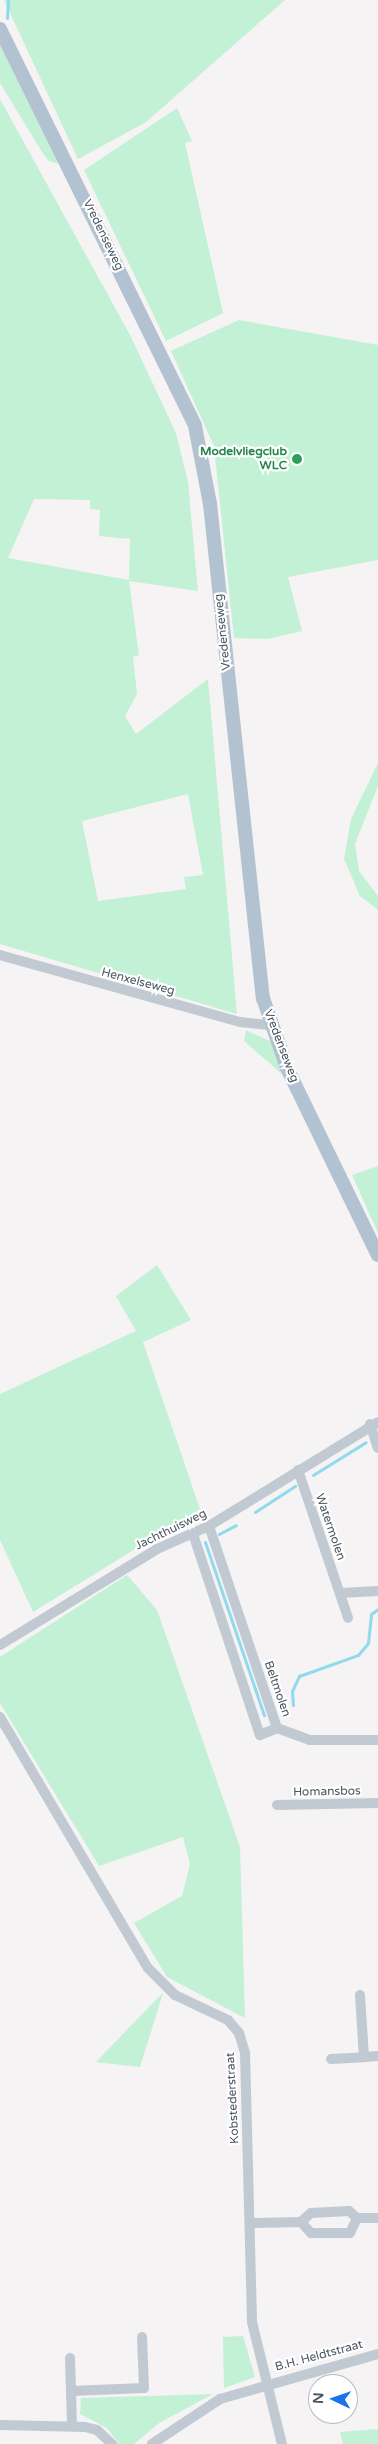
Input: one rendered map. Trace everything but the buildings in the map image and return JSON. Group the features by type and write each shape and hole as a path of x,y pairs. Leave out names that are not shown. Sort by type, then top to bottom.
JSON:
{"main road":[{"name":"Vredenseweg","path":"0,29 184,398 204,454 258,958 271,1025 287,1068 378,1254"}],"street":[{"name":"Henxelseweg","path":"0,955 240,1022 271,1025"},
{"path":"374,1423 378,1448"},
{"name":"Jachthuisweg","path":"0,1646 157,1549 209,1526 374,1423"},
{"name":"Watermolen","path":"298,1470 348,1618"},
{"name":"Beltmolen","path":"193,1534 260,1735 277,1728 209,1526"},
{"path":"340,1593 378,1591"},
{"name":"Kobstederstraat","path":"0,1718 163,1985 228,2020 239,2033 246,2053 252,2322 282,2444"},
{"path":"277,1728 310,1740 378,1740"},
{"name":"Homansbos","path":"277,1805 378,1803"},
{"path":"360,1995 364,2057"},
{"path":"331,2059 378,2056"},
{"path":"250,2223 301,2222 312,2213 349,2212 356,2218 378,2218"},
{"path":"301,2222 311,2233 350,2233 356,2218"},
{"path":"71,2391 144,2388 142,2337"},
{"name":"B.H. Heldtstraat","path":"152,2444 220,2399 267,2384 378,2354"},
{"path":"70,2358 72,2426"},
{"path":"0,2425 72,2426 97,2430 112,2444"}],"green space":[{"path":"4,0 285,0 146,122 78,159"},
{"path":"0,40 64,165 49,161 0,83"},
{"path":"0,99 130,335 176,433 188,482 198,591 129,581 139,655 133,657 137,694 125,716 136,734 208,679 237,1014 0,944","holes":["34,499 90,500 90,509 100,510 99,536 130,539 129,580 8,558","188,794 203,875 184,877 186,889 98,901 82,821"]},
{"path":"177,108 192,141 185,143 223,313 166,341 84,170"},
{"name":"Modelvliegclub WLC","path":"239,320 378,345 378,560 288,577 302,631 268,639 234,638 214,446 171,351"},
{"path":"378,763 378,786 355,844 359,871 378,896 378,910 360,896 344,859 351,819"},
{"path":"246,1030 274,1043 289,1080 244,1041"},
{"path":"378,1166 378,1233 352,1175"},
{"path":"157,1265 191,1320 143,1342 200,1509 33,1612 0,1540 0,1394 136,1331 116,1296"},
{"path":"127,1575 157,1610 240,1847 245,2018 167,1977 134,1923 182,1896 190,1864 183,1837 99,1866 0,1703 0,1657"},
{"path":"163,1993 140,2067 96,2062 146,2010"},
{"path":"243,2336 255,2377 224,2388 223,2337"},
{"path":"213,2394 159,2423 134,2444 119,2444 107,2428 80,2414 81,2398"},
{"path":"378,2429 378,2444 343,2444 340,2432"}],"waterway":[{"path":"7,18 8,0"},
{"path":"313,1475 366,1442"},
{"path":"255,1512 295,1486"},
{"path":"219,1534 236,1525"},
{"path":"205,1542 264,1715"},
{"path":"293,1705 292,1691 299,1676 358,1655 368,1643 371,1614 378,1609"}],"place":[{"name":"Modelvliegclub WLC","path":"297,459"}]}
